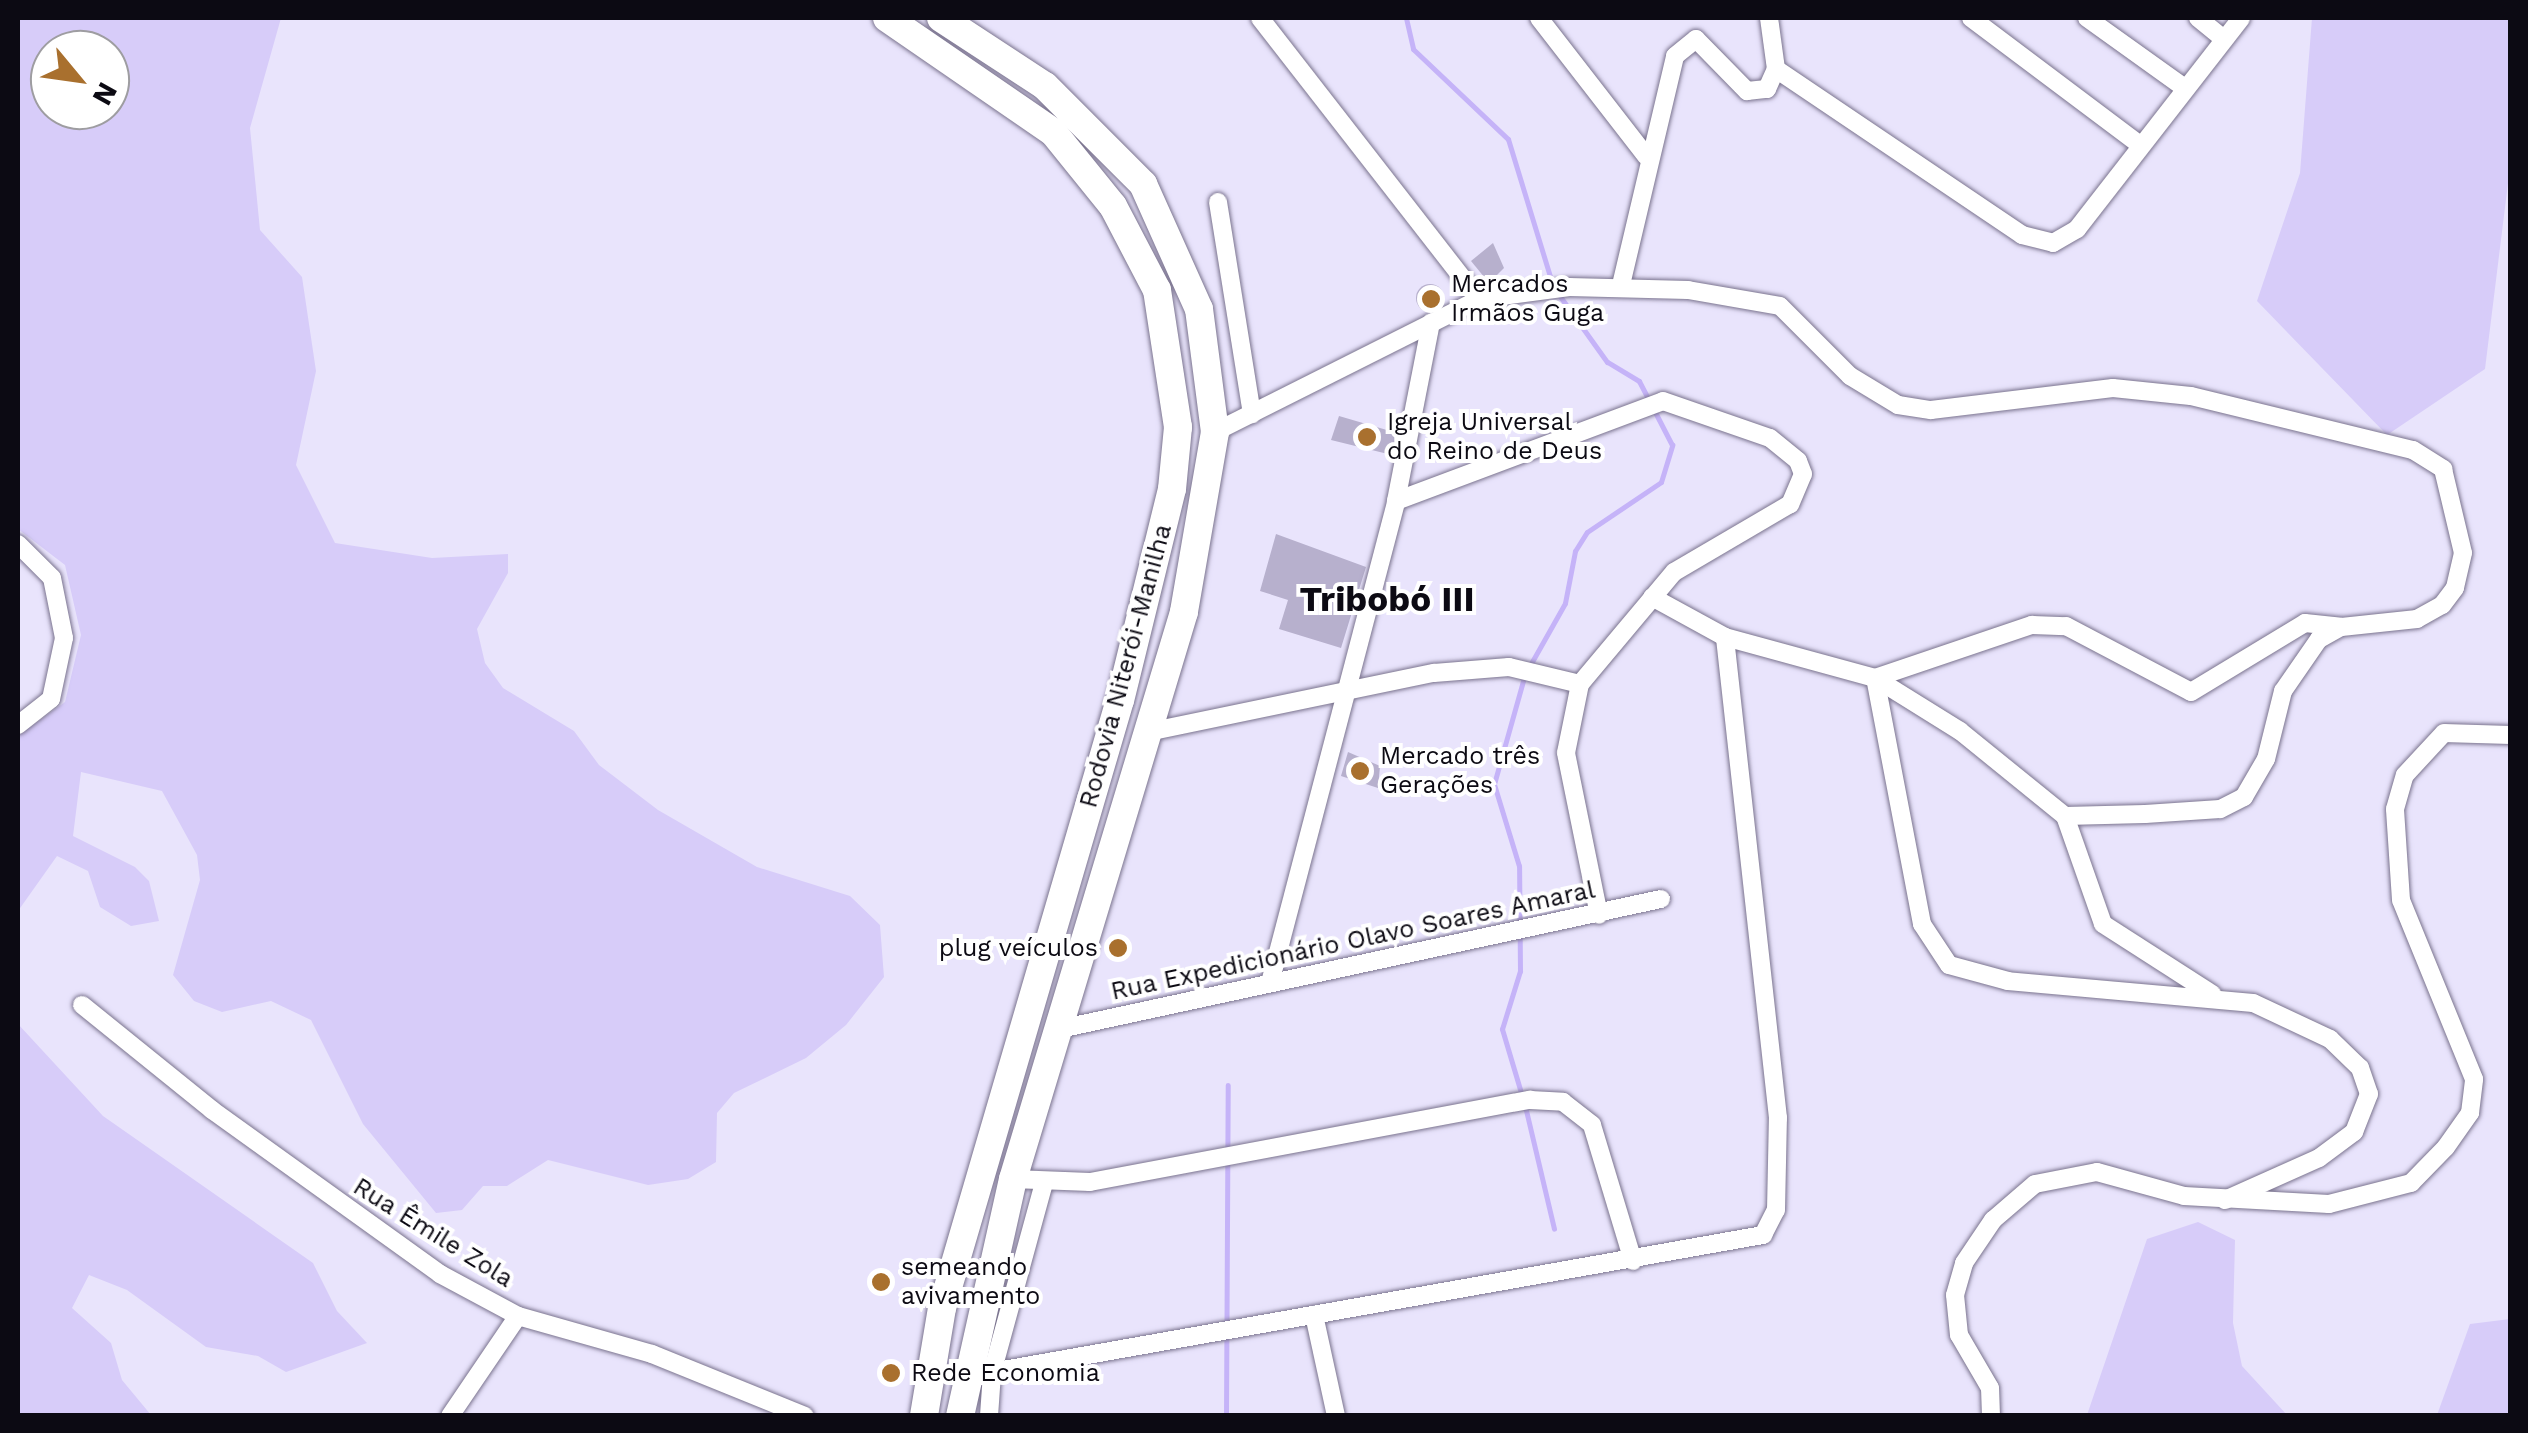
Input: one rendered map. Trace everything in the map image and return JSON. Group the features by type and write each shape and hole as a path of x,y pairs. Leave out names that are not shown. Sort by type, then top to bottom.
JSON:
{"highway":[{"name":"Rodovia Niterói-Manilha","path":"886,18 1053,132 1094,180 1156,290 1178,428 1172,490 1120,700 942,1308 924,1416"},
{"name":"Rodovia Niterói-Manilha","path":"941,18 1045,86 1143,184 1199,309 1215,432 1192,574 1013,1179 978,1375 960,1416"}],"street":[{"path":"1260,18 1480,299"},
{"path":"1539,18 1646,156"},
{"path":"1622,285 1646,156 1670,69 1688,42 1703,42 1747,91 1767,89 1776,69 1769,18"},
{"path":"1970,18 2140,144"},
{"path":"2087,18 2182,86"},
{"path":"2198,18 2223,38"},
{"path":"1776,69 2038,242 2077,229 2182,86 2241,18"},
{"path":"1218,202 1252,414"},
{"path":"1215,432 1480,299 1540,289 1622,285 1780,306 1850,376 1898,406 1931,410 2113,388 2192,396 2413,450 2443,469 2462,554 2456,588 2417,619 2341,627 2304,623 2191,692 2066,626 2032,625 1874,678"},
{"path":"1271,979 1396,502 1431,322"},
{"path":"1396,502 1654,404 1770,438 1803,474 1790,504 1694,558 1652,597 1580,684 1566,753 1599,915"},
{"path":"18,544 52,578 64,638 51,700 18,725"},
{"path":"1652,597 1726,637 1874,678 1960,730 2065,816 2102,924 2214,995"},
{"path":"2065,816 2220,809 2244,797 2266,758 2283,692 2319,639 2341,627"},
{"path":"978,1375 1756,1242 1776,1210 1778,1118 1750,890 1726,637"},
{"path":"1148,732 1346,686 1509,668 1542,672 1580,684"},
{"path":"1874,678 1922,924 1949,965 2008,981 2214,995 2293,1018 2330,1040 2360,1068 2369,1094 2354,1132 2319,1158 2225,1200"},
{"path":"1990,1416 1990,1388 1959,1336 1955,1294 1964,1264 1993,1220 2035,1184 2065,1174 2097,1172 2225,1200 2280,1206 2367,1200 2411,1183 2470,1114 2474,1079 2464,1046 2401,900 2395,809 2405,774 2444,734 2510,735"},
{"name":"Rua Expedicionário Olavo Soares Amaral","path":"1055,1030 1271,979 1492,938 1661,899"},
{"name":"Rua Êmile Zola","path":"82,1005 360,1220 518,1316 652,1354 805,1416"},
{"path":"1013,1179 1044,1183 1215,1159 1522,1101 1562,1102 1592,1125 1633,1261"},
{"path":"989,1416 978,1375 1044,1183"},
{"path":"450,1416 518,1316"},
{"path":"1314,1316 1336,1416"}],"shaded area":[{"path":"18,18 281,18 250,128 260,230 302,277 316,371 296,465 335,543 432,558 508,554 508,573 477,629 485,663 503,688 574,731 599,765 658,810 757,867 850,896 880,925 884,977 846,1025 806,1058 734,1093 717,1113 716,1162 688,1179 648,1185 548,1160 507,1186 483,1186 462,1210 436,1213 363,1124 311,1020 271,1001 222,1012 194,1001 173,975 200,880 197,855 162,791 81,772 73,836 135,867 149,881 159,921 131,926 100,907 88,871 57,856 18,911 18,736 65,702 81,635 65,565 18,529"},
{"path":"2312,18 2510,18 2510,167 2485,369 2387,435 2257,301 2300,173"},
{"path":"18,1024 103,1116 313,1263 337,1311 367,1343 286,1372 258,1356 206,1347 127,1290 89,1275 72,1308 111,1343 122,1380 151,1415 18,1415"},
{"path":"2198,1222 2235,1240 2233,1323 2242,1366 2287,1415 2087,1415 2147,1239"},
{"path":"2510,1319 2510,1415 2437,1415 2470,1324"}],"building":[{"path":"1493,243 1504,268 1489,283 1471,261"},
{"name":"Mercados Irmãos Guga","path":"1430,284 1440,288 1444,298 1440,308 1430,312 1420,308 1416,298 1420,288"},
{"name":"Igreja Universal do Reino de Deus","path":"1339,416 1397,433 1392,455 1331,440"},
{"path":"1276,534 1366,567 1341,648 1279,629 1288,600 1260,591"},
{"name":"Mercado três Gerações","path":"1348,752 1380,766 1378,788 1341,776"}],"waterway":[{"path":"1406,18 1413,49 1508,139 1553,286"},
{"path":"1529,667 1565,603 1575,551 1587,532 1661,482 1672,445 1639,381 1607,362 1559,295"},
{"path":"1522,1096 1502,1029 1520,971 1519,866 1494,784 1524,677"},
{"path":"1226,1416 1228,1085"},
{"path":"1525,1106 1554,1229"}],"place":[{"name":"Mercados Irmãos Guga","path":"1431,299"},
{"name":"Igreja Universal do Reino de Deus","path":"1367,437"},
{"name":"Mercado três Gerações","path":"1360,771"},
{"name":"plug veículos","path":"1118,948"},
{"name":"semeando avivamento","path":"881,1282"},
{"name":"Rede Economia","path":"891,1373"}],"district":[{"name":"Tribobó III","path":"1387,599"}]}
